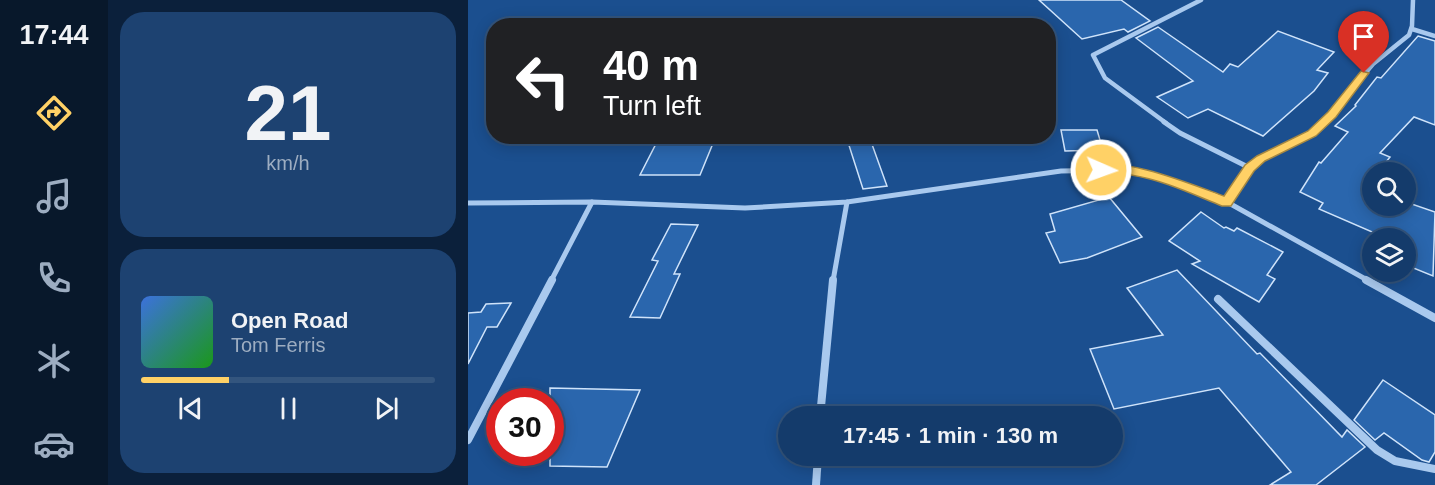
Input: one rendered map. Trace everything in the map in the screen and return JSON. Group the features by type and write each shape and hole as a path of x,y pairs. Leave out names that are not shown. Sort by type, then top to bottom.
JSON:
{"street":[{"path":"1201,0 1094,55 1105,78 1180,133 1250,168"},
{"path":"1227,202 1250,168 1261,159 1312,133 1332,115 1354,84 1374,62 1409,35 1412,29 1409,9 1413,0"},
{"path":"1412,29 1435,36"},
{"path":"468,203 592,202 745,208 847,202 1061,171 1121,170 1155,175 1227,202 1435,318"},
{"path":"468,440 592,202"},
{"path":"821,406 835,264 847,202"},
{"path":"1218,299 1377,450 1395,461 1435,469"},
{"path":"816,485 817,466"}],"building":[{"path":"1039,0 1121,0 1150,21 1128,32 1124,29 1082,39"},
{"path":"1158,27 1223,72 1230,64 1238,67 1278,31 1334,52 1317,70 1328,73 1314,91 1263,136 1208,109 1188,118 1157,97 1193,81 1136,38"},
{"path":"1418,36 1435,41 1435,125 1414,117 1380,153 1390,157 1386,162 1362,162 1362,216 1416,216 1416,205 1435,212 1433,276 1416,269 1416,228 1363,228 1319,209 1323,203 1300,192 1319,162 1321,163 1348,132 1335,126 1356,106 1377,77 1381,78"},
{"path":"1061,130 1097,130 1103,150 1065,151"},
{"path":"656,144 713,144 700,175 640,175"},
{"path":"849,144 872,144 887,186 863,189"},
{"path":"1109,197 1142,237 1087,258 1060,263 1046,233 1055,231 1050,214"},
{"path":"1201,212 1224,228 1234,231 1237,228 1283,252 1267,275 1275,279 1259,302 1192,264 1200,261 1169,241"},
{"path":"671,224 698,225 674,274 680,274 660,318 630,317 658,261 652,260"},
{"path":"1177,270 1257,354 1260,353 1342,437 1347,430 1365,447 1316,485 1270,485 1291,472 1219,388 1123,407 1113,406 1090,349 1163,335 1127,288"},
{"path":"511,303 497,327 487,327 468,364 468,313 481,312 486,304"},
{"path":"1383,380 1435,415 1435,452 1429,462 1422,460 1384,433 1375,440 1354,420"},
{"path":"564,388 640,390 607,467 550,466 564,466"}],"route":[{"path":"1101,170 1121,170 1155,175 1227,202 1250,168 1261,159 1312,133 1332,115 1364,73"}]}
